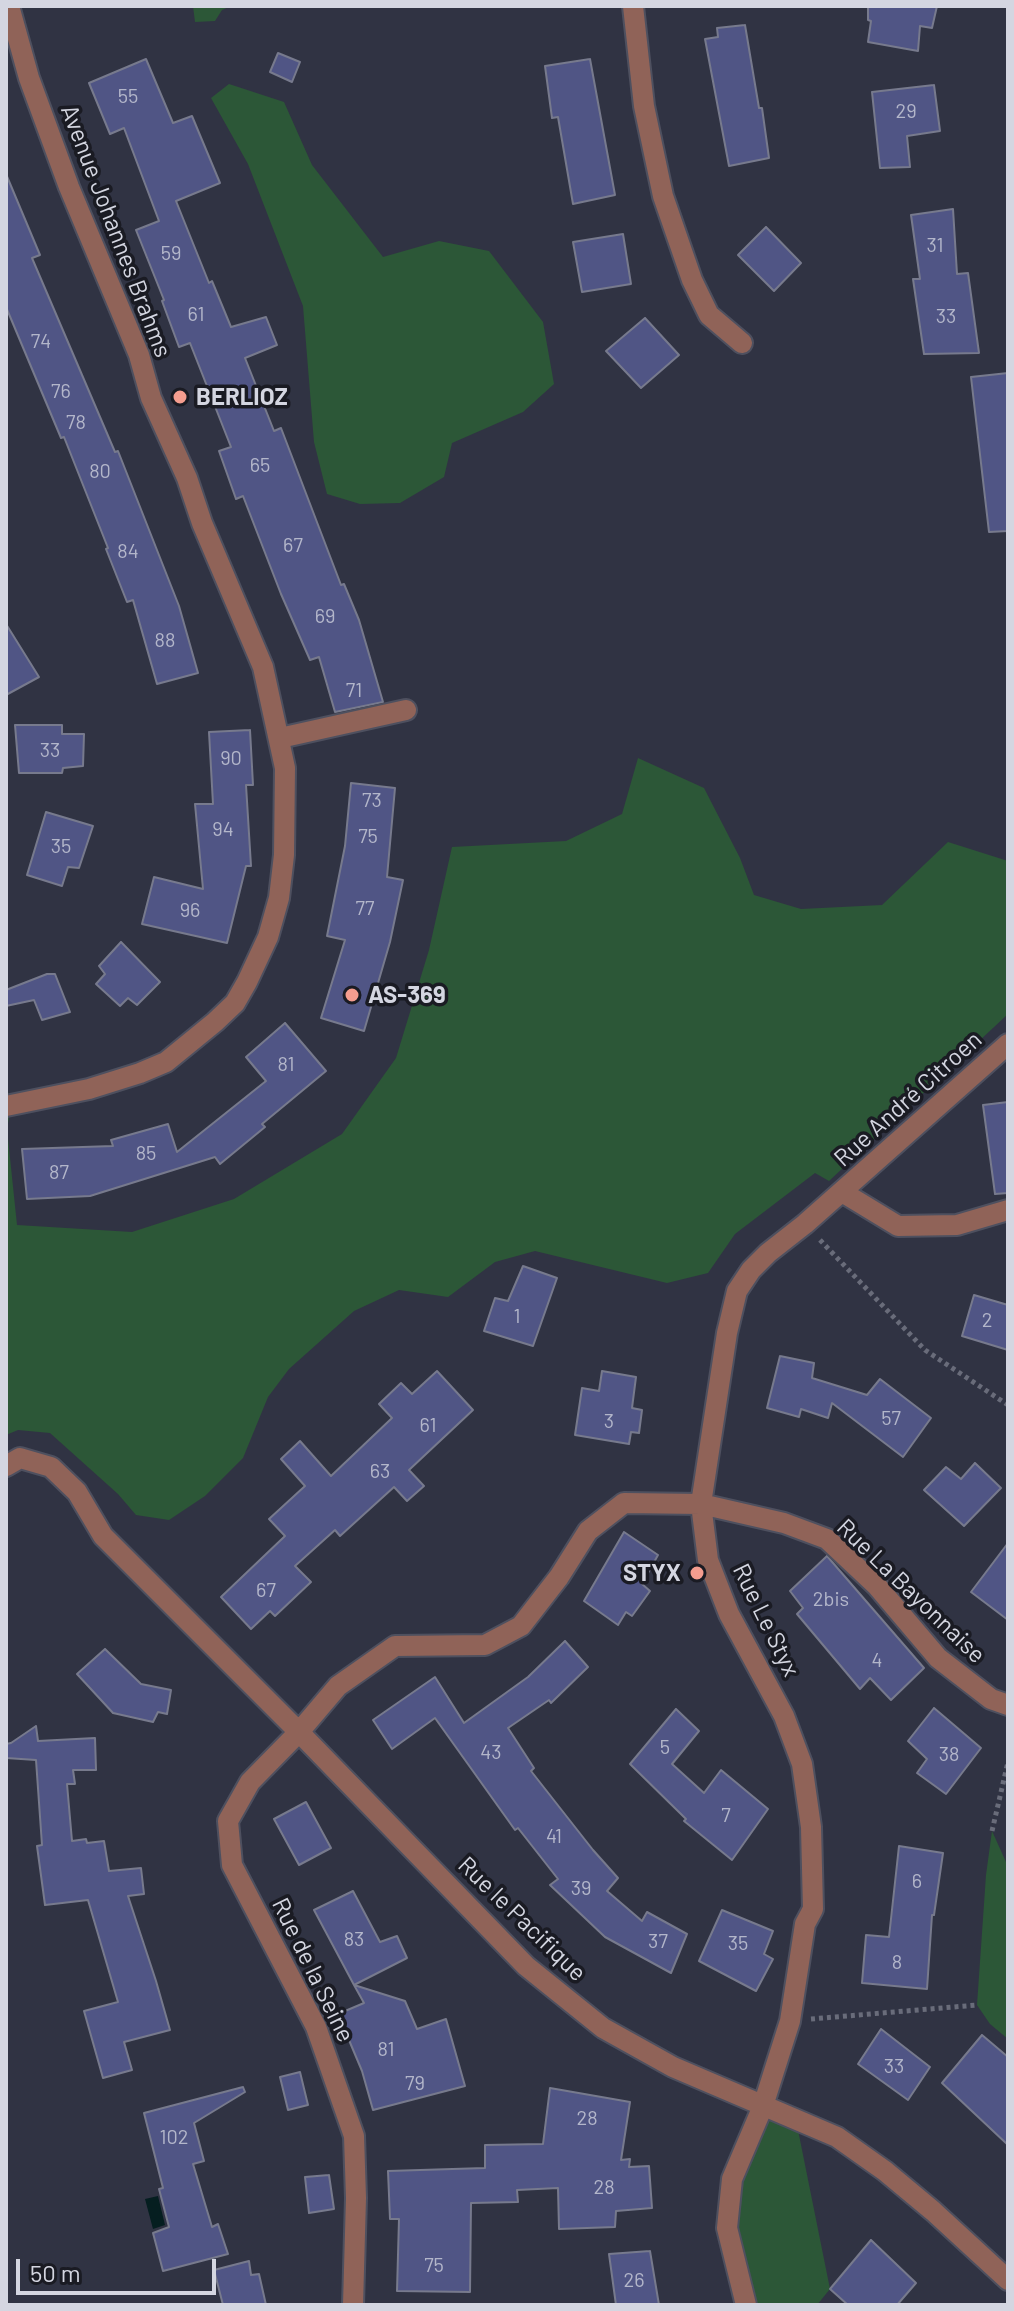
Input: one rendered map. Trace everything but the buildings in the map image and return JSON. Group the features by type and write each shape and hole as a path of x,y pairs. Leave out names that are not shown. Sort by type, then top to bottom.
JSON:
{"street":[{"name":"Avenue Johannes Brahms","path":"6,1106 89,1089 166,1062 235,1003 268,937 279,898 284,855 285,768 263,667 202,523 187,478 151,398 139,355 69,187 29,78 9,6"},
{"path":"633,6 644,106 663,196 692,280 709,315 742,343"},
{"path":"280,738 406,710"},
{"name":"Rue André Citroen","path":"842,1192 1008,1044"},
{"path":"842,1192 898,1226 957,1225 1008,1210"},
{"name":"Rue Le Styx","path":"746,2305 727,2228 732,2179 763,2106 790,2021 805,1924 813,1909 811,1827 802,1764 784,1716 729,1614 708,1560 701,1504 727,1333 737,1291 751,1270 768,1253 842,1192"},
{"name":"Rue le Pacifique","path":"6,1466 20,1458 51,1467 77,1492 103,1536 526,1966 603,2028 673,2067 837,2137 933,2211 1008,2280"},
{"name":"Rue La Bayonnaise","path":"299,1732 338,1686 395,1646 485,1645 521,1626 559,1577 588,1531 624,1503 701,1504 784,1523 827,1539 877,1586 938,1658 991,1699 1008,1705"},
{"name":"Rue de la Seine","path":"299,1732 250,1782 228,1821 230,1850 232,1865 316,2027 354,2136 353,2305"}],"path":[{"path":"805,1224 925,1350 1008,1405"},
{"path":"992,1831 1008,1762"},
{"path":"790,2021 977,2005"}],"green space":[{"path":"193,6 231,6 222,10 215,21 195,22"},
{"path":"229,84 284,102 312,165 383,257 439,241 489,251 543,322 554,384 523,412 452,443 444,477 400,503 360,504 327,494 314,442 303,306 248,164 211,98"},
{"path":"638,758 704,788 740,858 754,895 801,909 882,905 948,842 1008,861 1008,1014 829,1181 815,1173 735,1234 708,1273 667,1283 535,1251 495,1262 448,1297 399,1290 354,1311 289,1369 268,1397 243,1458 205,1496 169,1520 136,1515 118,1494 50,1433 18,1430 6,1435 6,1081 11,1107 7,1129 17,1225 132,1232 234,1199 342,1134 396,1058 429,950 452,847 566,841 622,814"},
{"path":"992,1831 1008,1863 1008,2039 990,2024 977,2005"},
{"path":"763,2106 796,2120 830,2289 817,2305 746,2305 732,2179"}],"shaded area":[{"path":"158,2196 165,2225 153,2229 145,2199"}],"place":[{"name":"BERLIOZ","path":"180,397"},
{"name":"AS-369","path":"352,995"},
{"name":"STYX","path":"697,1573"}]}
